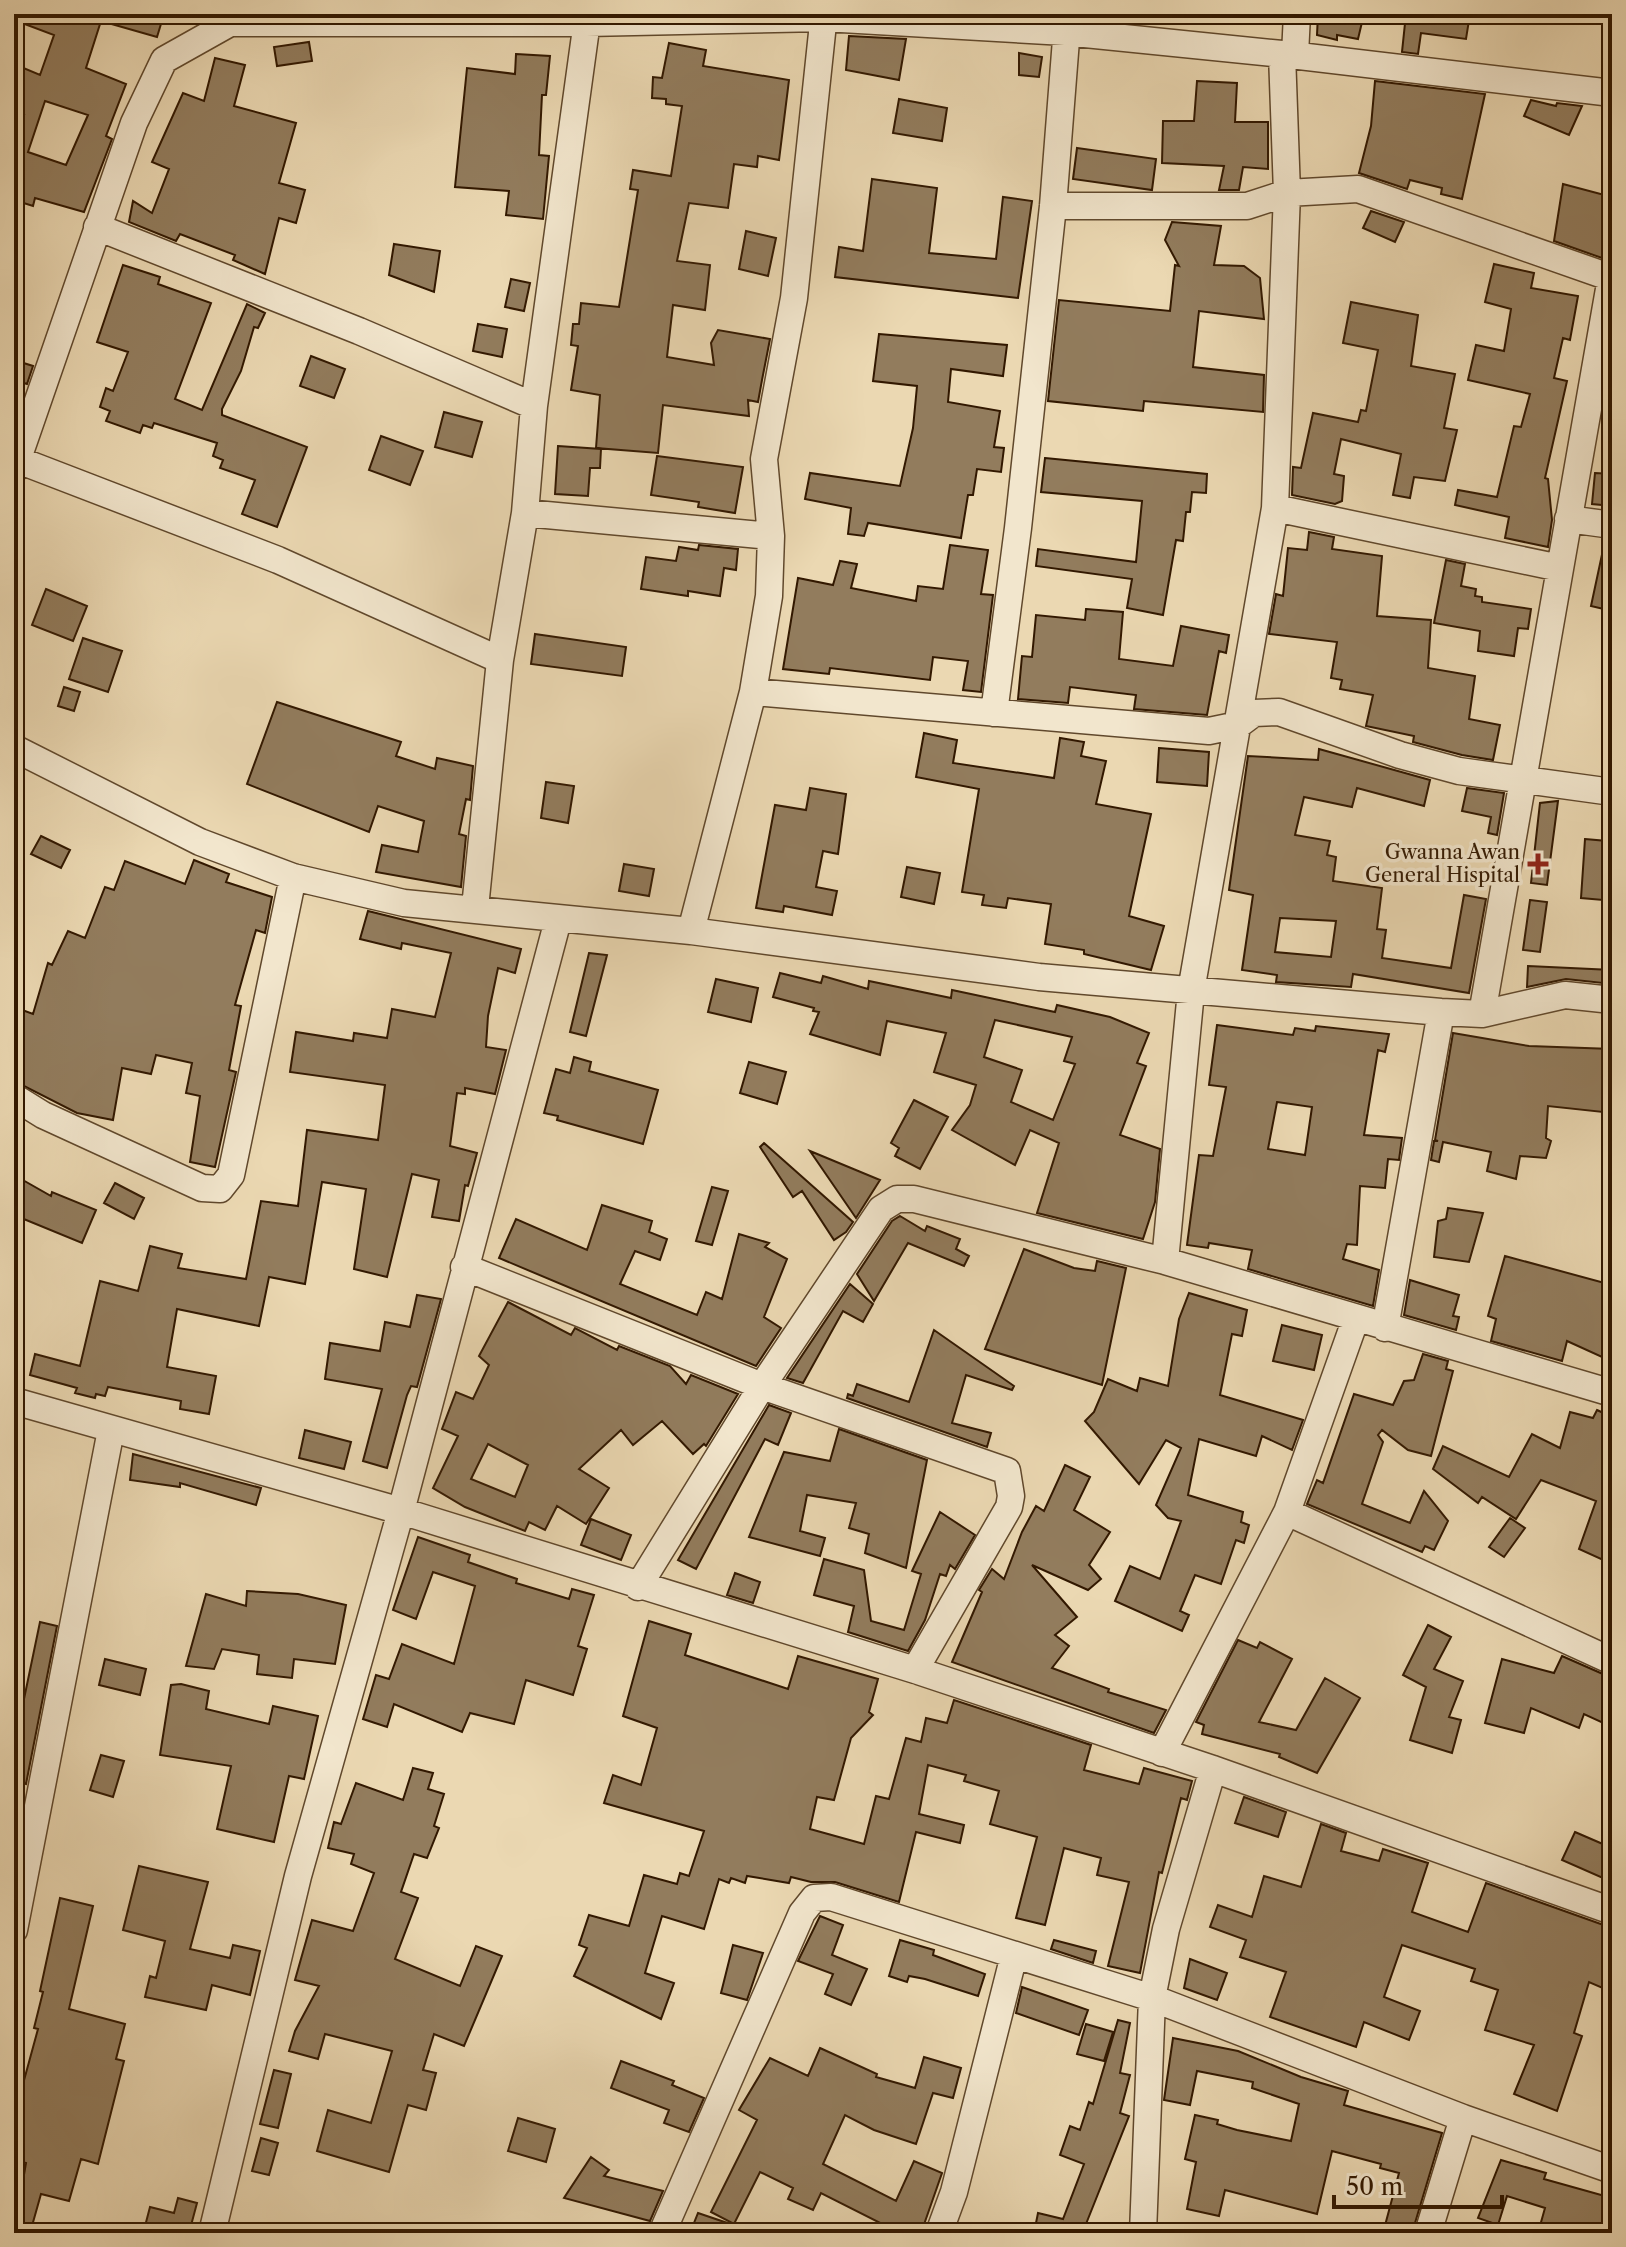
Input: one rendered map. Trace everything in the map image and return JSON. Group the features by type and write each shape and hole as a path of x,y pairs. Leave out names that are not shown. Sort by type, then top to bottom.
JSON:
{"street":[{"path":"1165,1261 1191,991 1275,508 1289,54 1297,14"},
{"path":"500,660 278,560 16,465 134,123 164,60 219,18 824,16 1067,23 1289,54 1612,93"},
{"path":"691,931 753,692 769,596 771,536 764,459 794,298 824,16"},
{"path":"475,908 500,660 525,513 534,406 588,18"},
{"path":"994,713 1020,513 1053,206 1067,23"},
{"path":"1053,206 1247,206 1287,193 1358,189 1611,276 1482,1014"},
{"path":"97,227 359,331 534,406"},
{"path":"1275,508 1560,568"},
{"path":"525,513 771,536"},
{"path":"1568,519 1612,525"},
{"path":"753,692 1209,731 1238,725 1254,713 1279,712 1400,755 1459,771 1612,792"},
{"path":"14,748 200,842 293,877 404,903 691,931 1039,977 1441,1012 1482,1014 1565,995 1612,1000"},
{"path":"14,1097 43,1115 202,1188 220,1189 231,1175 293,877"},
{"path":"212,2233 298,1876 401,1511 558,920"},
{"path":"1385,1328 1441,1012"},
{"path":"638,1587 762,1386 881,1209 897,1199 914,1199 1165,1261 1612,1393"},
{"path":"464,1267 762,1386 1007,1471 1011,1496 1009,1507 915,1670"},
{"path":"1162,1753 1287,1512 1356,1318"},
{"path":"14,1401 401,1511 638,1587 915,1670 1213,1769 1612,1911"},
{"path":"14,1930 111,1430"},
{"path":"1287,1512 1612,1661"},
{"path":"1143,2233 1152,1998 1166,1929 1213,1769"},
{"path":"662,2233 802,1913 814,1898 831,1897 1152,1998 1463,2118 1612,2170"},
{"path":"939,2233 954,2192 1014,1955"},
{"path":"1428,2233 1463,2118"}],"building":[{"path":"14,14 164,14 157,37 101,21 86,68 126,84 106,136 112,139 84,212 35,198 33,206 14,200 14,138 24,115 14,112 14,64 40,75 54,35 14,20","holes":["45,101 88,115 66,165 28,152"]},
{"path":"1318,14 1363,18 1358,39 1337,35 1337,40 1317,35"},
{"path":"1406,14 1470,14 1466,39 1421,33 1418,54 1402,52"},
{"path":"849,36 906,39 899,80 846,70"},
{"path":"309,42 312,61 277,66 274,47"},
{"path":"669,43 706,50 703,66 789,80 779,160 758,156 757,167 734,164 728,208 689,203 677,261 710,265 705,310 673,305 667,357 714,365 711,343 718,330 770,339 758,402 748,400 749,416 663,405 658,453 596,448 600,395 571,390 578,346 571,345 573,324 579,324 581,303 619,307 638,190 630,189 633,170 671,176 682,106 666,104 666,99 652,98 653,77 662,78"},
{"path":"1019,53 1042,57 1039,77 1019,75"},
{"path":"516,54 550,56 546,95 542,95 539,155 549,156 543,219 506,215 509,191 455,187 467,68 515,74"},
{"path":"215,58 245,65 234,106 296,123 279,183 305,190 296,223 279,218 265,274 233,260 235,255 180,234 176,241 129,222 133,201 152,213 169,169 152,162 183,93 204,101"},
{"path":"1197,81 1237,83 1235,122 1268,122 1268,169 1243,167 1239,190 1219,190 1224,166 1162,163 1163,121 1194,121"},
{"path":"1375,81 1485,94 1462,199 1441,194 1442,188 1410,180 1407,189 1359,173 1371,126"},
{"path":"899,99 947,108 942,141 893,133"},
{"path":"1531,100 1556,106 1557,103 1582,106 1569,135 1524,116"},
{"path":"1077,148 1156,159 1152,190 1073,179"},
{"path":"872,179 937,188 929,253 996,259 1003,197 1032,201 1018,298 835,277 839,247 863,251"},
{"path":"1563,184 1612,197 1612,223 1602,258 1554,241"},
{"path":"1371,211 1404,222 1395,242 1363,228"},
{"path":"1172,222 1221,226 1214,265 1244,266 1260,278 1264,319 1199,311 1193,367 1264,375 1263,412 1144,401 1143,411 1048,401 1059,300 1170,311 1175,265 1179,266 1165,240"},
{"path":"746,231 776,238 768,276 739,269"},
{"path":"394,244 440,251 434,292 389,275"},
{"path":"1494,264 1534,273 1531,288 1578,296 1570,340 1563,338 1554,378 1567,381 1545,478 1548,479 1552,520 1548,547 1505,538 1509,517 1455,505 1458,490 1497,497 1514,426 1521,427 1530,394 1468,380 1476,345 1504,351 1511,309 1485,302"},
{"path":"123,265 160,277 158,284 211,303 175,399 202,410 247,304 265,313 258,328 254,327 241,371 222,415 307,447 277,527 242,514 255,480 220,468 223,460 213,456 217,443 154,423 152,428 143,425 140,433 106,421 110,411 100,407 106,388 113,391 128,352 97,342"},
{"path":"511,279 530,283 524,311 505,307"},
{"path":"1351,302 1418,315 1411,366 1455,374 1444,428 1457,430 1445,481 1414,477 1410,498 1393,495 1401,454 1341,439 1334,474 1344,476 1342,501 1335,504 1292,495 1293,467 1301,468 1313,413 1358,422 1361,410 1366,411 1378,350 1343,343"},
{"path":"478,324 507,329 502,357 473,351"},
{"path":"879,334 1007,345 1003,376 951,369 948,402 1000,411 994,447 1004,448 1001,472 977,469 973,495 968,495 961,538 868,523 864,536 848,534 851,508 805,499 810,473 900,486 913,428 917,386 873,381"},
{"path":"311,356 345,369 334,398 300,386"},
{"path":"14,360 33,366 27,384 14,380"},
{"path":"444,412 482,422 472,457 435,447"},
{"path":"381,436 423,451 410,485 369,470"},
{"path":"558,446 601,449 600,468 590,468 588,496 555,494"},
{"path":"657,456 743,467 735,513 698,507 699,502 651,495"},
{"path":"1045,458 1207,474 1206,493 1192,492 1183,541 1176,540 1163,615 1127,608 1132,579 1036,566 1038,549 1136,562 1142,501 1041,492"},
{"path":"1595,473 1612,474 1612,506 1592,504"},
{"path":"1309,532 1334,537 1332,549 1382,556 1377,616 1431,620 1428,668 1475,676 1469,719 1500,725 1493,760 1413,742 1414,736 1366,726 1373,695 1340,689 1342,680 1331,678 1337,642 1269,634 1276,594 1283,596 1288,548 1307,550"},
{"path":"699,545 738,549 736,570 724,568 720,596 688,591 688,596 641,589 646,557 676,561 679,547 698,550"},
{"path":"950,545 988,550 981,594 993,595 981,692 963,690 968,661 933,657 930,680 830,668 829,674 783,669 798,578 833,585 840,561 857,564 851,588 916,601 918,586 943,589"},
{"path":"1604,545 1612,546 1612,611 1591,606"},
{"path":"1446,560 1465,564 1461,586 1476,589 1475,596 1482,597 1482,602 1531,609 1528,629 1518,628 1514,656 1478,651 1480,631 1434,623"},
{"path":"46,589 87,606 73,641 32,625"},
{"path":"1086,609 1123,612 1119,659 1173,666 1181,626 1229,635 1226,653 1219,651 1207,715 1134,709 1136,695 1070,687 1068,703 1018,699 1022,656 1032,657 1036,615 1085,620"},
{"path":"535,634 626,647 622,676 531,664"},
{"path":"83,638 122,651 108,692 69,679"},
{"path":"64,687 80,692 74,711 58,706"},
{"path":"277,702 401,742 396,756 435,769 437,758 473,766 470,800 466,799 459,834 466,836 461,887 376,872 382,845 418,852 424,821 378,806 369,832 247,784"},
{"path":"924,733 957,740 953,763 1054,778 1060,738 1084,742 1081,756 1106,761 1096,804 1151,814 1129,916 1164,926 1151,970 1084,954 1084,950 1045,944 1051,904 1008,898 1006,908 982,905 984,895 962,892 979,789 916,777"},
{"path":"1159,748 1209,752 1207,786 1157,782"},
{"path":"1319,749 1430,780 1424,806 1357,788 1352,807 1304,797 1295,835 1330,841 1327,855 1336,857 1333,881 1382,888 1377,929 1386,930 1382,958 1451,968 1464,895 1486,899 1469,993 1353,974 1351,987 1276,982 1277,975 1242,970 1253,895 1229,890 1248,756 1318,760","holes":["1280,918 1336,921 1331,957 1275,952"]},
{"path":"546,782 574,786 568,823 541,818"},
{"path":"810,788 846,794 838,854 823,851 816,887 837,891 832,915 784,906 783,912 756,908 775,805 806,810"},
{"path":"1467,788 1504,793 1497,835 1488,833 1491,817 1462,811"},
{"path":"1558,801 1547,885 1531,883 1540,803"},
{"path":"41,836 70,850 61,868 31,854"},
{"path":"1585,839 1607,841 1603,900 1581,898"},
{"path":"194,860 229,874 226,882 272,897 265,933 256,930 235,1005 241,1006 229,1070 236,1072 215,1167 190,1162 200,1096 186,1093 192,1063 156,1055 151,1074 122,1068 113,1120 77,1113 14,1081 14,1007 33,1014 48,963 52,965 68,931 85,938 105,887 114,890 125,861 185,884"},
{"path":"624,864 654,869 649,896 619,891"},
{"path":"907,867 940,873 934,904 901,897"},
{"path":"1530,900 1547,902 1540,952 1523,950"},
{"path":"368,911 521,949 515,973 498,968 488,1016 486,1047 506,1050 495,1094 465,1088 465,1094 457,1093 450,1146 477,1153 468,1186 465,1185 459,1221 432,1217 439,1180 412,1174 387,1277 354,1269 366,1189 322,1182 305,1284 269,1277 259,1326 177,1309 167,1367 216,1376 209,1414 180,1409 181,1401 108,1387 105,1396 96,1394 95,1398 75,1393 77,1388 30,1375 35,1354 80,1366 100,1281 138,1291 150,1246 182,1254 178,1268 246,1279 261,1201 298,1206 307,1130 378,1140 385,1085 290,1072 296,1032 353,1041 354,1033 387,1038 392,1009 435,1017 451,953 402,943 401,949 360,939"},
{"path":"589,953 607,955 586,1036 570,1032"},
{"path":"1528,966 1612,970 1612,984 1566,979 1527,987"},
{"path":"780,973 821,983 823,976 868,989 869,981 951,998 952,990 1055,1012 1057,1005 1110,1017 1149,1033 1137,1063 1146,1066 1120,1135 1160,1149 1155,1202 1143,1239 1037,1213 1059,1143 1030,1130 1015,1165 952,1130 970,1105 976,1085 934,1072 946,1033 887,1021 880,1055 810,1034 819,1012 773,997","holes":["995,1020 1072,1037 1064,1061 1075,1064 1053,1120 1011,1102 1022,1070 984,1057"]},
{"path":"716,979 758,988 751,1022 708,1012"},
{"path":"1217,1025 1293,1035 1295,1028 1315,1031 1316,1026 1389,1034 1385,1052 1378,1050 1364,1135 1402,1138 1399,1160 1388,1159 1385,1188 1360,1186 1357,1245 1347,1244 1343,1259 1379,1270 1373,1306 1248,1269 1252,1250 1209,1243 1208,1248 1187,1245 1199,1155 1213,1156 1226,1087 1209,1085","holes":["1277,1102 1312,1107 1305,1155 1268,1149"]},
{"path":"1453,1033 1529,1046 1612,1049 1612,1113 1548,1106 1546,1138 1551,1141 1546,1158 1520,1156 1516,1179 1487,1171 1491,1152 1443,1142 1439,1162 1431,1160 1434,1141 1438,1141 1435,1140"},
{"path":"574,1057 591,1062 589,1071 658,1090 643,1144 557,1120 558,1116 544,1113 556,1069 570,1073"},
{"path":"749,1062 786,1072 777,1104 740,1093"},
{"path":"914,1100 948,1117 920,1169 895,1156 899,1148 891,1143"},
{"path":"764,1143 853,1222 846,1232 834,1240 802,1191 793,1197 760,1147"},
{"path":"810,1151 880,1180 856,1218"},
{"path":"14,1175 51,1196 52,1192 96,1210 82,1243 14,1215"},
{"path":"115,1183 144,1198 134,1219 104,1203"},
{"path":"712,1187 728,1191 712,1245 696,1241"},
{"path":"602,1205 652,1221 649,1232 667,1239 660,1260 635,1251 620,1284 697,1315 706,1292 722,1299 739,1234 769,1243 765,1247 787,1259 764,1317 781,1328 756,1366 499,1258 516,1219 587,1250"},
{"path":"1448,1208 1483,1213 1469,1262 1434,1257 1438,1221 1446,1219"},
{"path":"900,1216 925,1231 927,1226 960,1239 956,1249 969,1256 964,1266 908,1243 874,1301 857,1274 892,1221"},
{"path":"1024,1249 1074,1268 1095,1271 1097,1261 1126,1268 1102,1385 985,1349"},
{"path":"1505,1256 1612,1285 1612,1339 1602,1357 1567,1341 1562,1361 1491,1341 1496,1319 1488,1316"},
{"path":"1410,1280 1459,1295 1453,1316 1459,1317 1456,1330 1404,1315"},
{"path":"850,1284 873,1304 863,1322 843,1311 803,1383 787,1378"},
{"path":"1189,1293 1247,1310 1242,1336 1232,1334 1220,1395 1303,1420 1292,1450 1262,1436 1256,1456 1199,1439 1188,1495 1243,1512 1241,1522 1249,1525 1244,1543 1236,1540 1221,1584 1195,1575 1180,1611 1189,1615 1182,1631 1115,1601 1130,1566 1160,1579 1181,1521 1168,1518 1156,1505 1181,1448 1166,1440 1139,1484 1085,1421 1094,1412 1108,1379 1137,1391 1140,1378 1168,1386 1179,1319"},
{"path":"417,1295 441,1299 417,1387 411,1386 407,1395 387,1468 363,1461 382,1389 325,1379 330,1343 380,1351 385,1322 410,1327"},
{"path":"508,1302 571,1335 575,1328 617,1350 619,1346 670,1366 686,1384 691,1375 738,1394 706,1446 704,1444 693,1454 662,1421 633,1445 621,1430 579,1469 609,1488 586,1524 557,1506 545,1530 529,1522 525,1531 465,1507 433,1488 458,1436 442,1429 456,1392 473,1399 489,1365 479,1356","holes":["488,1444 528,1465 515,1497 471,1479"]},
{"path":"1282,1325 1322,1335 1314,1370 1273,1361"},
{"path":"934,1330 1014,1386 1012,1390 966,1375 952,1423 991,1433 987,1447 847,1398 848,1394 853,1396 857,1384 909,1402"},
{"path":"1423,1354 1448,1361 1446,1369 1453,1371 1431,1456 1408,1450 1382,1430 1378,1435 1383,1442 1362,1504 1410,1523 1424,1491 1448,1521 1434,1550 1425,1546 1422,1552 1307,1504 1317,1480 1323,1483 1354,1394 1393,1405 1404,1381 1414,1380"},
{"path":"769,1405 791,1413 778,1445 765,1439 696,1569 678,1560"},
{"path":"1597,1410 1612,1417 1612,1564 1579,1549 1596,1501 1541,1480 1516,1519 1482,1497 1478,1503 1433,1469 1443,1446 1509,1477 1532,1434 1560,1448 1570,1412 1593,1418"},
{"path":"839,1429 927,1460 906,1568 865,1553 869,1534 849,1528 856,1503 807,1495 800,1531 825,1538 820,1556 749,1537 784,1452 830,1461"},
{"path":"305,1430 351,1442 344,1469 299,1458"},
{"path":"133,1454 261,1488 256,1505 180,1483 180,1487 130,1480"},
{"path":"1065,1465 1090,1477 1074,1510 1110,1532 1089,1565 1101,1579 1088,1590 1032,1565 1077,1617 1055,1635 1069,1646 1052,1668 1109,1689 1108,1692 1166,1710 1154,1733 952,1662 982,1592 979,1590 992,1569 1004,1579 1022,1532 1036,1506 1044,1511"},
{"path":"940,1512 975,1535 955,1569 950,1565 946,1576 940,1574 925,1620 908,1651 848,1632 854,1606 814,1595 824,1559 864,1570 871,1621 904,1630 921,1574 912,1571"},
{"path":"1510,1518 1525,1528 1504,1557 1489,1547"},
{"path":"591,1519 631,1535 621,1560 581,1545"},
{"path":"418,1537 470,1555 468,1562 517,1579 516,1583 569,1599 572,1589 594,1595 578,1646 587,1649 573,1695 526,1680 514,1724 470,1713 462,1732 394,1704 387,1727 363,1719 376,1675 389,1679 402,1644 454,1664 475,1586 433,1572 416,1619 393,1610"},
{"path":"735,1573 760,1582 753,1603 727,1595"},
{"path":"247,1591 298,1594 346,1605 335,1664 294,1659 292,1678 257,1674 259,1655 222,1649 214,1669 186,1666 206,1594 246,1606"},
{"path":"649,1621 691,1634 685,1655 788,1689 798,1656 878,1679 869,1712 873,1715 851,1738 834,1800 817,1797 810,1829 864,1844 876,1796 889,1799 906,1738 921,1742 926,1718 947,1723 954,1700 1091,1745 1084,1770 1139,1784 1144,1768 1192,1781 1187,1800 1181,1798 1162,1873 1159,1872 1140,1973 1108,1966 1129,1882 1097,1875 1101,1858 1064,1848 1045,1925 1016,1918 1037,1837 990,1824 999,1791 964,1781 966,1775 928,1765 919,1814 964,1825 960,1843 916,1832 899,1902 835,1882 811,1882 791,1877 789,1883 747,1876 745,1883 731,1878 729,1883 719,1879 704,1929 662,1916 645,1973 674,1983 661,2019 574,1976 587,1948 579,1945 589,1915 629,1926 644,1875 677,1884 680,1873 689,1876 704,1831 604,1803 613,1775 641,1785 657,1728 623,1716"},
{"path":"40,1622 57,1626 26,1784 14,1781 14,1747"},
{"path":"1428,1625 1451,1637 1434,1669 1463,1681 1449,1717 1461,1720 1452,1753 1410,1740 1426,1687 1403,1675"},
{"path":"1238,1640 1257,1648 1260,1642 1292,1659 1259,1722 1296,1730 1325,1678 1360,1698 1317,1773 1279,1757 1280,1754 1202,1734 1204,1725 1196,1722"},
{"path":"1562,1656 1612,1678 1612,1727 1584,1714 1579,1728 1531,1708 1524,1733 1485,1723 1502,1659 1554,1673"},
{"path":"105,1659 146,1669 140,1695 99,1685"},
{"path":"181,1684 209,1691 206,1709 269,1724 273,1706 318,1716 304,1779 289,1776 274,1842 217,1829 231,1766 160,1755 171,1685"},
{"path":"101,1755 124,1761 113,1797 90,1790"},
{"path":"413,1768 433,1773 428,1789 444,1794 434,1826 439,1828 427,1858 414,1854 401,1892 418,1898 395,1959 460,1986 476,1946 502,1956 464,2046 434,2034 423,2070 436,2073 426,2110 408,2105 389,2172 317,2151 328,2110 371,2123 392,2051 325,2034 318,2059 289,2051 295,2031 319,1986 295,1980 312,1920 353,1931 374,1873 351,1864 354,1854 328,1848 334,1822 341,1824 356,1783 403,1800"},
{"path":"1244,1797 1286,1812 1278,1837 1235,1823"},
{"path":"1321,1824 1346,1833 1341,1851 1379,1861 1383,1849 1428,1863 1412,1912 1468,1932 1486,1883 1612,1928 1612,1992 1589,1982 1574,2033 1582,2036 1557,2111 1514,2094 1534,2045 1485,2030 1498,1990 1471,1981 1475,1969 1402,1945 1384,1997 1420,2011 1409,2040 1364,2022 1356,2047 1270,2017 1286,1972 1240,1957 1246,1940 1210,1927 1218,1905 1252,1917 1264,1876 1301,1887"},
{"path":"1575,1832 1612,1848 1612,1882 1562,1860"},
{"path":"139,1866 208,1882 190,1949 230,1958 233,1945 260,1951 250,1995 212,1985 206,2010 145,1997 150,1976 156,1978 165,1941 123,1930"},
{"path":"60,1898 93,1906 69,2009 125,2024 116,2059 124,2061 98,2164 81,2159 69,2201 41,2194 30,2233 14,2233 26,2163 14,2160 14,2081 23,2084 38,2029 34,2028 43,1992 40,1991"},
{"path":"820,1916 843,1925 832,1955 867,1969 851,2005 825,1994 833,1974 798,1961"},
{"path":"900,1940 934,1950 933,1955 985,1974 978,1996 925,1979 909,1976 907,1982 889,1976"},
{"path":"1054,1940 1096,1951 1093,1963 1051,1949"},
{"path":"733,1945 763,1953 747,2000 721,1993"},
{"path":"1190,1959 1227,1973 1217,2000 1184,1988"},
{"path":"1022,1987 1088,2010 1079,2035 1016,2013"},
{"path":"1118,2020 1130,2023 1120,2073 1130,2075 1120,2113 1129,2116 1086,2224 1093,2226 1092,2233 1034,2233 1038,2213 1063,2219 1084,2164 1060,2155 1070,2126 1080,2130 1089,2102 1093,2104"},
{"path":"1086,2024 1113,2032 1104,2061 1077,2054"},
{"path":"1173,2038 1238,2051 1301,2077 1348,2091 1344,2105 1442,2133 1412,2233 1383,2233 1399,2173 1380,2168 1381,2164 1332,2151 1317,2214 1225,2190 1219,2216 1187,2209 1196,2162 1185,2159 1195,2115 1218,2120 1217,2124 1237,2130 1291,2141 1299,2104 1252,2088 1253,2082 1197,2071 1190,2105 1164,2100"},
{"path":"820,2048 877,2074 876,2077 915,2088 924,2057 961,2068 953,2098 933,2093 916,2144 874,2130 845,2115 823,2164 896,2201 914,2161 942,2173 921,2233 900,2233 821,2193 813,2210 788,2199 793,2188 760,2172 734,2224 711,2212 757,2120 739,2110 770,2058 808,2076"},
{"path":"621,2061 674,2081 672,2085 704,2098 689,2132 664,2123 669,2110 611,2088"},
{"path":"274,2070 291,2074 278,2128 260,2124"},
{"path":"518,2118 555,2129 546,2162 508,2151"},
{"path":"261,2138 278,2143 269,2175 252,2171"},
{"path":"591,2157 609,2170 604,2176 663,2191 650,2221 564,2198"},
{"path":"1501,2160 1546,2173 1544,2179 1612,2198 1612,2233 1538,2233 1545,2208 1507,2196 1498,2225 1478,2218"},
{"path":"178,2198 197,2203 189,2233 144,2230 150,2207 174,2213"},
{"path":"698,2213 748,2230 747,2233 690,2233"}],"place":[{"name":"Gwanna Awan General Hispital","path":"1538,864"}]}
